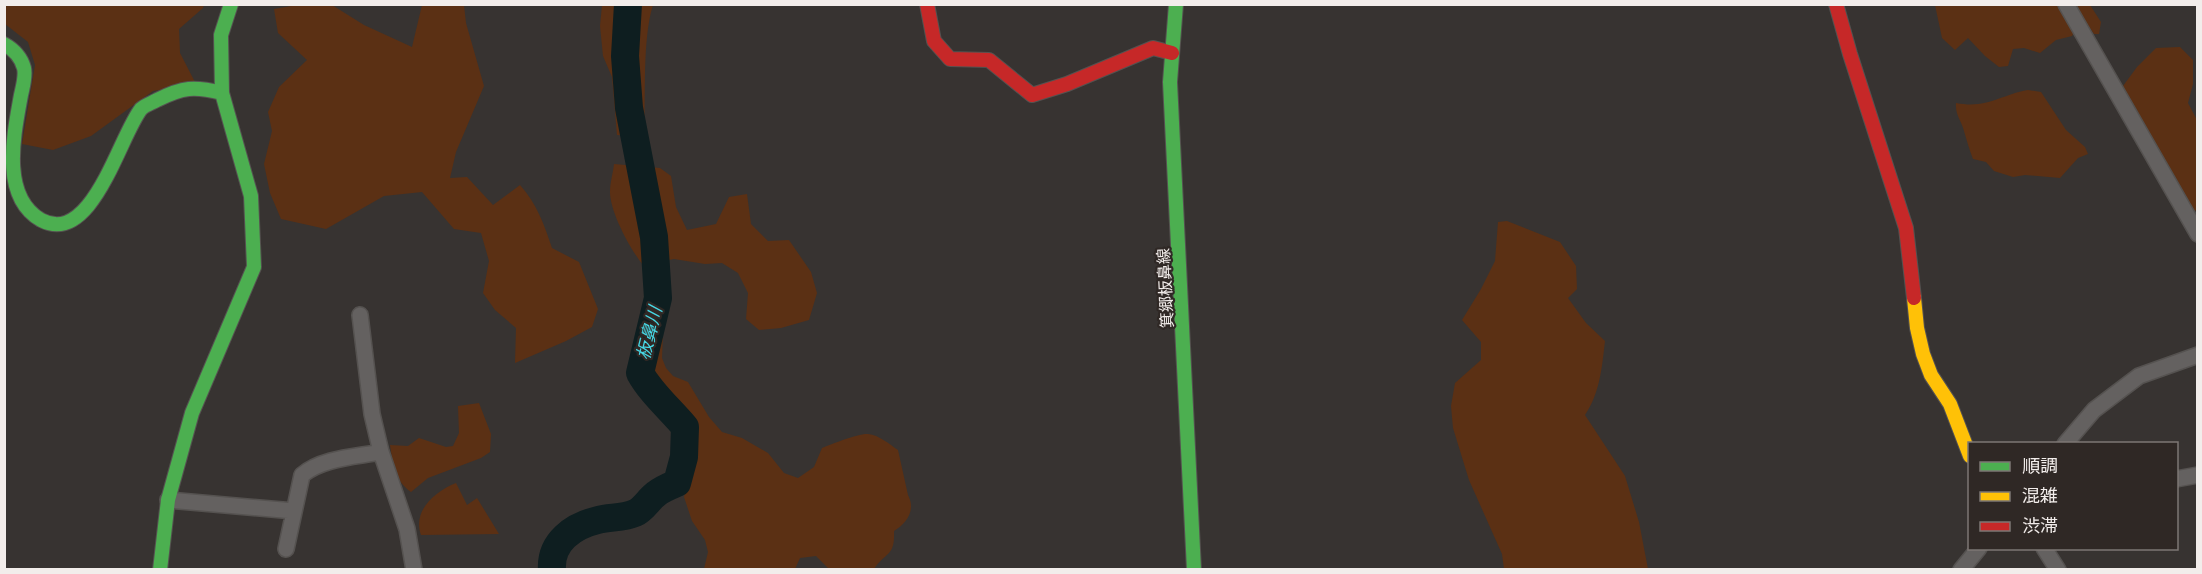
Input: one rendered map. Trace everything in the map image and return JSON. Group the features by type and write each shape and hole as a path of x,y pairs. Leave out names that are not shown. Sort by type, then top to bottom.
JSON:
{"street":[{"path":"160,570 168,500 192,413 254,267 251,196 222,93 221,35 231,4"},
{"path":"927,4 934,41 950,59 989,60 1032,95 1067,84 1153,48 1172,53"},
{"name":"箕郷板鼻線","path":"1176,4 1170,82 1194,570"},
{"path":"1836,4 1906,228 1917,328 1923,354 1931,375 1950,404 1968,451"},
{"path":"2066,4 2198,234"},
{"path":"4,44 16,50 25,70 11,157 16,193 22,205 33,215 59,225 83,213 90,205 142,108 176,90 201,88 222,93"},
{"path":"360,315 372,414 381,453 407,529 414,570"},
{"path":"2068,442 2094,410 2139,376 2198,355"},
{"path":"286,549 302,475 311,467 381,453"},
{"path":"2178,479 2198,475"},
{"path":"168,500 294,511"},
{"path":"1961,570 1978,550"},
{"path":"2045,550 2058,570"}],"shaded area":[{"path":"4,5 204,5 179,29 180,53 196,84 153,91 91,136 53,150 22,144 35,65 28,42 5,24"},
{"path":"297,5 332,5 364,25 412,47 422,5 464,5 466,23 484,86 456,152 450,178 467,177 493,205 520,185 535,207 552,248 579,262 598,309 592,327 515,363 516,328 495,310 483,293 489,261 481,233 454,229 422,192 384,196 326,229 281,219 270,193 264,164 272,131 268,112 279,87 307,60 278,33 274,9"},
{"path":"602,5 653,5 647,35 644,137 617,135 612,77 603,56 600,26"},
{"path":"1935,5 2060,5 2075,30 2072,36 2056,40 2040,53 2024,48 2013,49 2008,66 1999,67 1968,38 1955,50 1942,38"},
{"path":"2073,5 2090,5 2101,22 2099,34 2094,34"},
{"path":"2180,47 2193,60 2193,84 2188,103 2197,120 2198,208 2192,214 2150,141 2123,86 2137,67 2156,48"},
{"path":"2028,90 2041,92 2066,130 2085,147 2088,154 2078,158 2060,178 2025,175 2013,177 1994,171 1986,162 1973,159 1957,114 1956,103 1985,103"},
{"path":"614,164 660,168 671,176 676,207 687,230 716,224 729,197 747,194 751,224 768,241 789,240 811,272 817,293 809,320 781,328 759,330 746,319 748,293 738,273 722,263 705,264 674,259 643,265 632,250 613,210 610,185"},
{"path":"1507,221 1560,242 1576,266 1577,289 1568,298 1586,323 1605,341 1597,389 1585,415 1625,476 1639,522 1648,569 1504,569 1502,554 1469,480 1453,428 1451,406 1455,383 1481,360 1481,342 1462,320 1495,261 1498,222"},
{"path":"653,284 665,286 662,358 666,368 673,376 688,382 709,417 722,432 742,438 768,453 784,473 798,478 814,467 822,448 852,437 872,435 898,450 911,511 903,524 894,531 891,550 874,569 829,569 816,556 800,558 795,569 704,569 708,552 705,540 692,521 684,497 696,448 697,429 651,375 646,354 648,311"},
{"path":"479,403 491,434 490,452 481,458 428,478 411,492 398,477 393,465 390,445 408,446 419,438 446,447 453,446 459,433 458,406"},
{"path":"456,483 467,505 477,498 499,534 421,535 419,526 423,510 434,496"}],"waterway":[{"name":"板鼻川","path":"552,570 552,560 559,543 572,531 589,523 631,515 638,511 658,492 677,483 684,457 685,427 655,394 640,373 658,298 654,237 629,108 625,56 628,4"}],"traffic: fast":[{"path":"160,570 168,500 192,413 254,267 251,196 222,93 221,35 231,4"},
{"path":"1176,4 1170,82 1194,570"},
{"path":"4,44 19,57 25,71 13,145 15,180 20,196 28,209 41,220 59,224 75,218 89,204 102,185 141,109 182,90 204,89 222,93"}],"traffic: slow":[{"path":"1914,298 1923,354 1931,375 1950,404 1968,451"}],"traffic: jam":[{"path":"927,4 934,41 950,59 989,60 1032,95 1067,84 1153,48 1172,53"},
{"path":"1836,4 1906,228 1914,298"}]}
